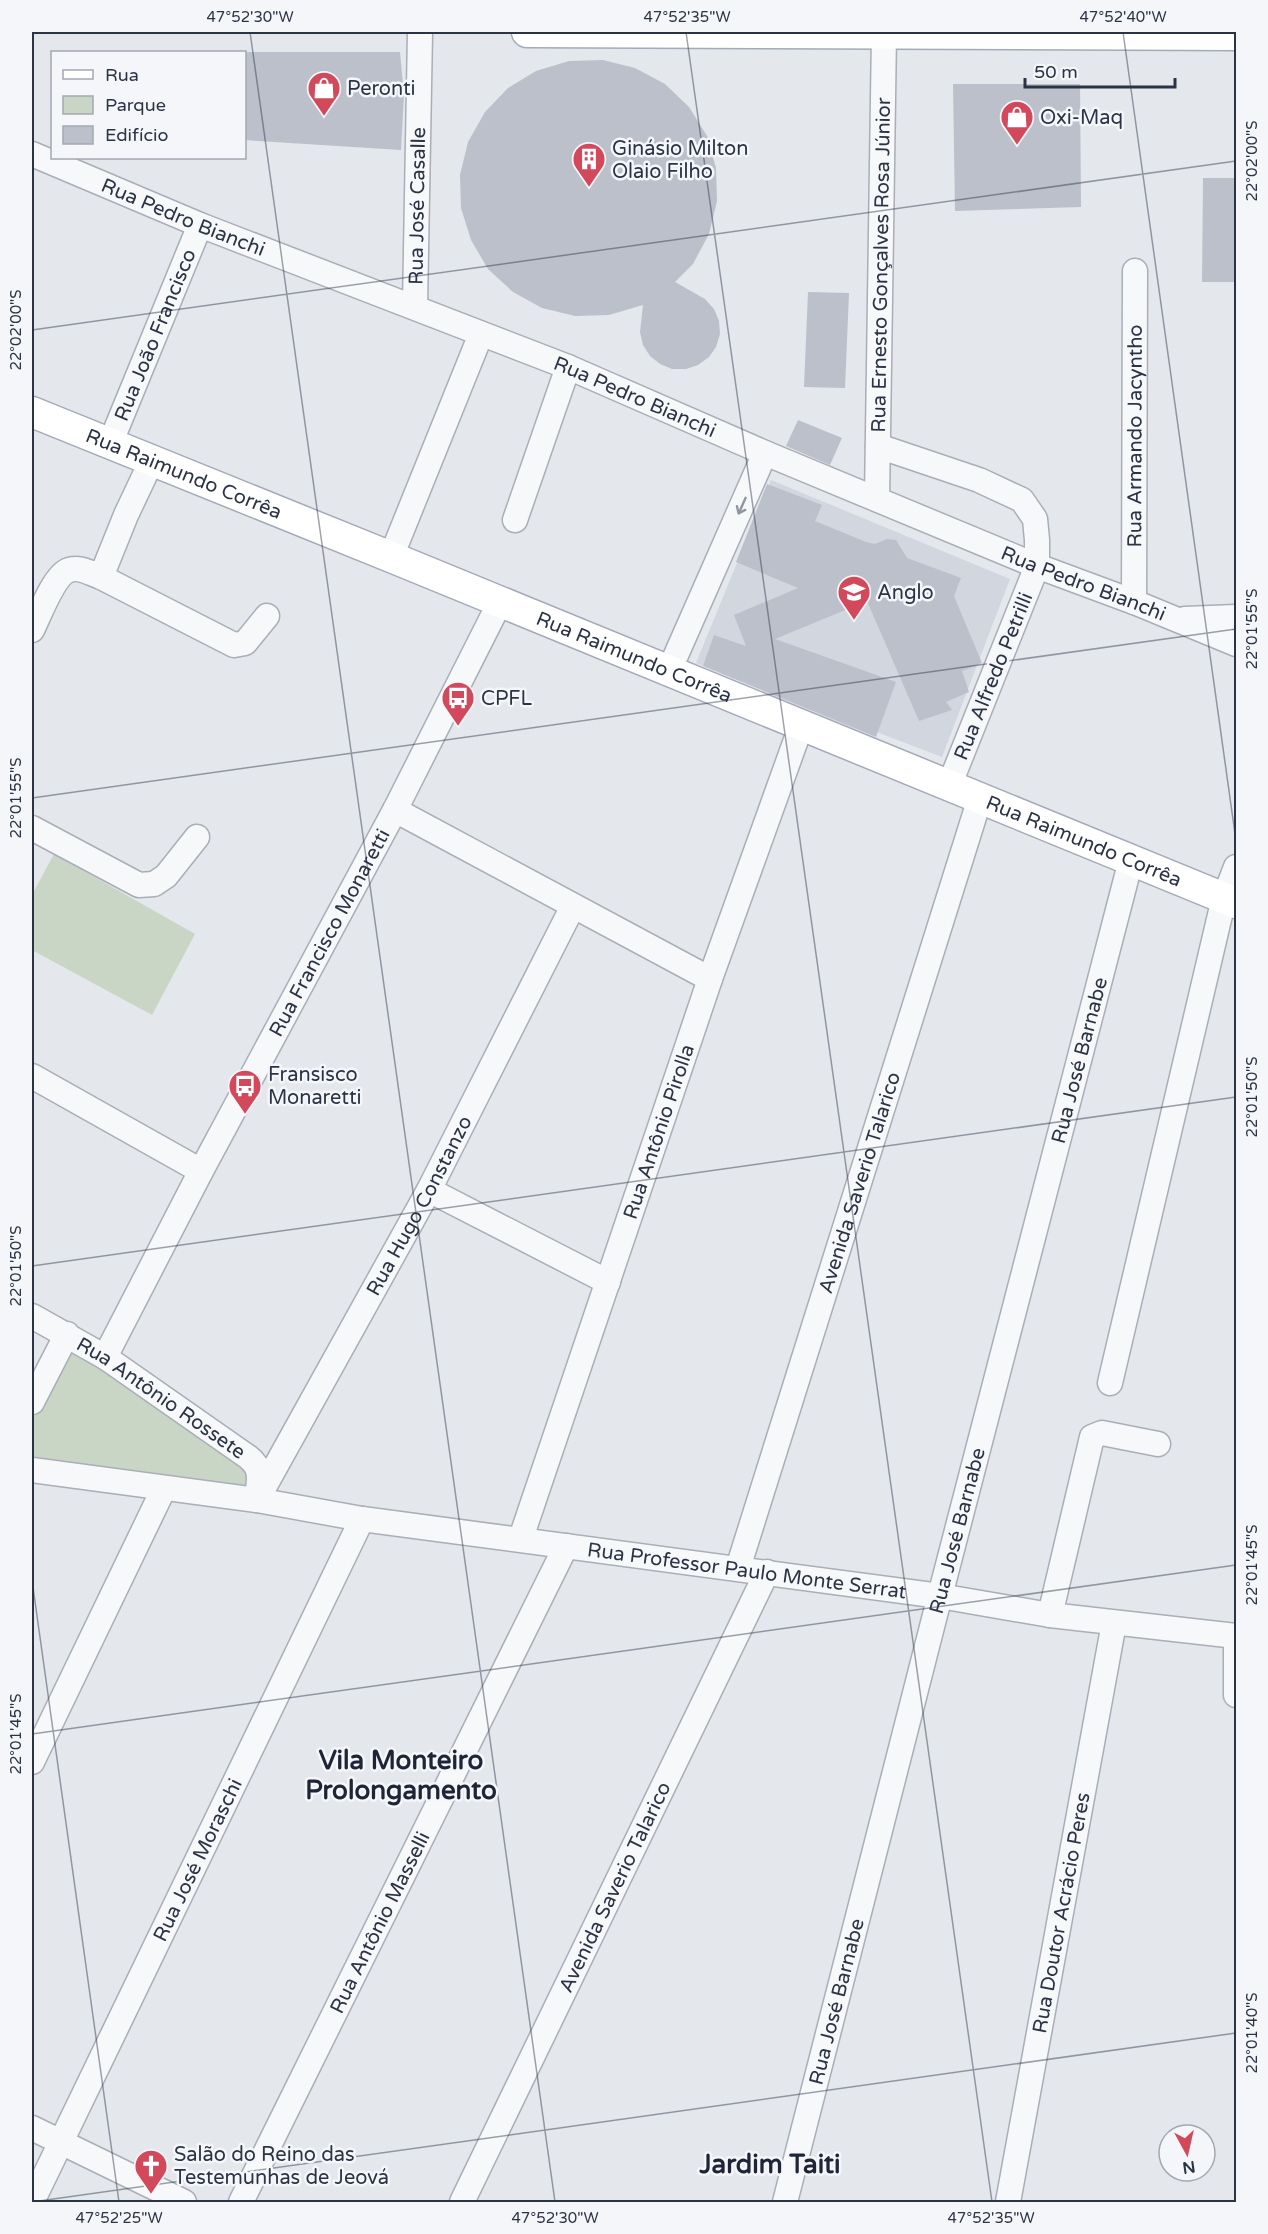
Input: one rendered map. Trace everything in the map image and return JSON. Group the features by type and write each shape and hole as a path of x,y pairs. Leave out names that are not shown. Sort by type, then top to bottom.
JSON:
{"main road":[{"path":"527,32 1236,35"},
{"name":"Rua Raimundo Corrêa","path":"32,412 1230,901"}],"street":[{"name":"Rua José Casalle","path":"415,306 420,32"},
{"name":"Rua Ernesto Gonçalves Rosa Júnior","path":"877,499 884,33"},
{"name":"Rua Pedro Bianchi","path":"32,154 200,225 415,306 568,367 765,453 1037,566 1134,602 1236,644"},
{"name":"Rua João Francisco","path":"110,444 200,225"},
{"name":"Rua Armando Jacyntho","path":"1134,602 1135,271"},
{"path":"391,557 481,334"},
{"path":"515,520 568,367"},
{"path":"878,446 979,480 1022,500 1035,519 1037,566"},
{"path":"669,671 765,453"},
{"path":"101,577 126,515 152,460"},
{"name":"Rua Alfredo Petrilli","path":"950,786 1037,566"},
{"path":"32,630 59,576 69,570 79,569 101,577 234,645 245,643 267,616"},
{"name":"Rua Francisco Monaretti","path":"105,1357 201,1171 395,810 500,602"},
{"path":"1179,620 1236,617"},
{"name":"Rua Antônio Pirolla","path":"521,1538 710,979 801,726"},
{"name":"Avenida Saverio Talarico","path":"738,1568 980,798"},
{"path":"395,810 710,979"},
{"path":"32,828 139,885 154,884 166,876 197,837"},
{"name":"Rua José Barnabe","path":"785,2202 1131,860"},
{"path":"1110,1383 1230,901 1236,867"},
{"name":"Rua Hugo Constanzo","path":"257,1500 429,1190 573,906"},
{"path":"32,1076 201,1171"},
{"path":"429,1190 608,1282"},
{"name":"Rua Antônio Rossete","path":"32,1316 105,1357 254,1461 260,1473 257,1500"},
{"path":"32,1402 67,1334"},
{"path":"1050,1615 1092,1437 1102,1433 1158,1444"},
{"path":"32,1470 257,1500"},
{"path":"32,1762 164,1488"},
{"name":"Rua Professor Paulo Monte Serrat","path":"257,1500 362,1519 521,1538 940,1596 1050,1615 1236,1636"},
{"name":"Rua José Moraschi","path":"32,2202 362,1519"},
{"name":"Rua Antônio Masselli","path":"241,2202 566,1546"},
{"name":"Avenida Saverio Talarico","path":"462,2202 767,1572"},
{"name":"Rua Doutor Acrácio Peres","path":"1008,2202 1114,1623"},
{"path":"1236,1636 1236,1695"},
{"path":"32,2128 184,2202"}],"shaded area":[{"name":"Anglo","path":"771,480 1010,579 942,757 696,663"}],"green space":[{"path":"54,854 195,934 152,1015 32,950 32,895"},
{"path":"67,1353 79,1353 89,1358 247,1472 250,1482 246,1486 186,1481 40,1462 32,1458 32,1416 61,1357"}],"building":[{"name":"Peronti","path":"246,52 400,52 404,95 401,150 246,140"},
{"name":"Ginásio Milton Olaio Filho","path":"603,60 635,68 665,84 689,107 707,136 716,168 717,201 709,234 693,264 675,282 705,299 714,309 719,321 720,334 716,347 709,357 698,365 686,369 672,369 660,364 650,356 643,345 640,332 643,305 609,315 575,316 542,308 513,292 488,269 471,240 461,208 460,175 468,142 485,112 508,88 536,71 569,61"},
{"name":"Oxi-Maq","path":"953,84 1080,84 1081,207 955,211"},
{"path":"1203,178 1236,178 1236,282 1202,282"},
{"path":"808,292 849,293 845,388 804,387"},
{"path":"798,420 842,438 830,465 786,446"},
{"name":"Anglo","path":"767,484 822,505 815,521 866,542 875,544 887,539 896,540 907,558 961,578 954,596 982,663 962,671 969,692 946,702 952,710 919,721 867,601 775,639 896,682 876,737 703,666 714,635 746,646 734,615 798,588 736,562"}],"place":[{"name":"Peronti","path":"324,117"},
{"name":"Oxi-Maq","path":"1017,146"},
{"name":"Ginásio Milton Olaio Filho","path":"589,188"},
{"name":"Anglo","path":"854,621"},
{"name":"CPFL","path":"458,727"},
{"name":"Fransisco Monaretti","path":"245,1115"},
{"name":"Salão do Reino das Testemunhas de Jeová","path":"151,2195"}],"district":[{"name":"Vila Monteiro Prolongamento","path":"401,1774"},
{"name":"Jardim Taiti","path":"770,2164"}]}
